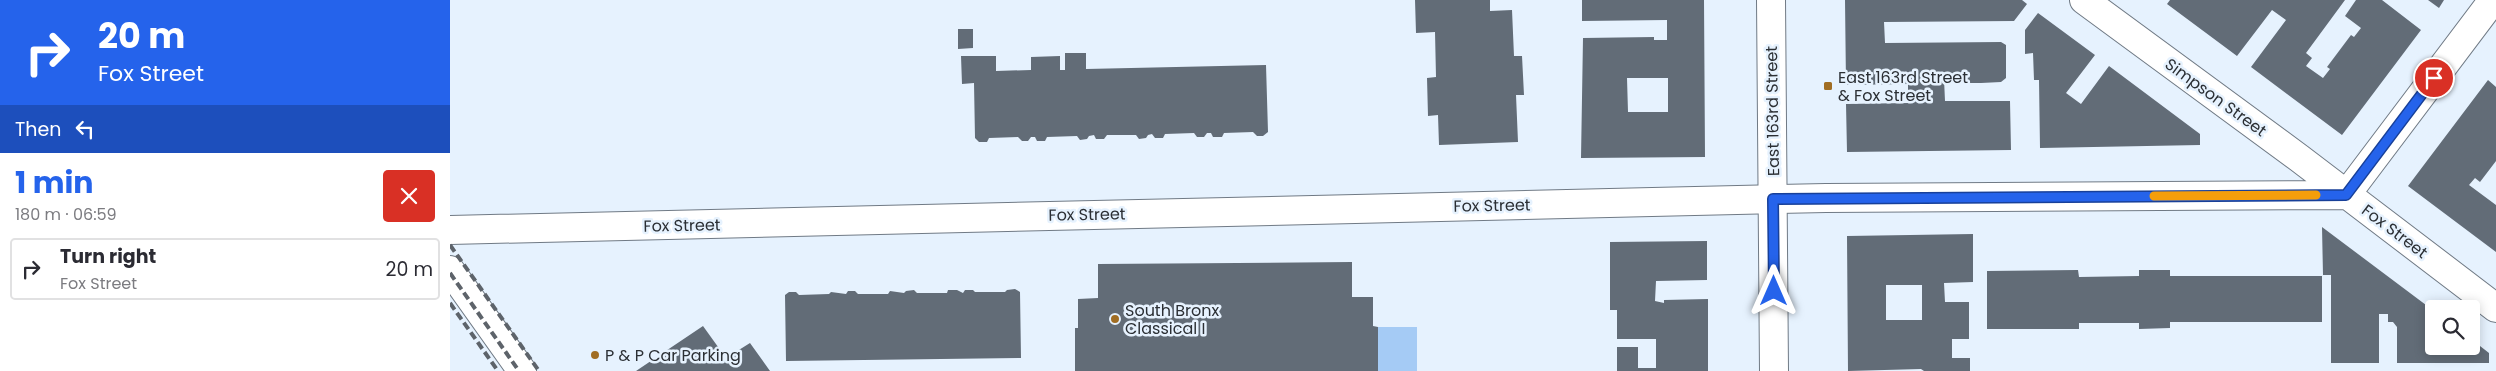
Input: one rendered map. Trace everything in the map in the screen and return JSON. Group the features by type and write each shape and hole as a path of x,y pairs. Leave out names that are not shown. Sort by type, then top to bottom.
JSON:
{"street":[{"name":"East 163rd Street","path":"1771,0 1774,371"},
{"name":"Simpson Street","path":"2084,0 2346,195"},
{"path":"2346,195 2493,0"},
{"name":"Fox Street","path":"450,230 1773,199 2346,195 2496,308"},
{"path":"450,270 522,371"}],"shaded area":[{"path":"1378,327 1417,327 1417,371 1378,371"}],"building":[{"path":"1415,0 1490,0 1490,11 1512,10 1514,56 1522,56 1524,95 1516,95 1518,142 1439,145 1438,115 1428,116 1427,78 1436,77 1435,32 1416,33"},
{"path":"1582,0 1704,0 1705,157 1581,158 1583,38 1654,37 1654,40 1667,40 1667,20 1582,21","holes":["1627,78 1668,78 1668,112 1628,112"]},
{"path":"1845,0 2022,0 2027,4 2014,21 1884,22 1885,43 2001,42 2006,45 2006,78 2001,82 1981,83 1952,83 1952,79 1944,79 1945,101 2010,101 2011,150 1847,152 1846,104 1908,103 1908,84 1846,85"},
{"path":"2170,0 2345,0 2306,53 2312,58 2306,66 2323,78 2330,69 2327,67 2351,35 2354,37 2361,28 2345,16 2356,0 2382,0 2421,30 2342,135 2251,67 2286,20 2272,10 2237,56 2167,4"},
{"path":"2428,0 2444,0 2439,8"},
{"path":"2038,13 2095,55 2066,93 2081,104 2109,66 2200,134 2200,145 2040,148 2039,80 2034,80 2033,53 2025,54 2025,30"},
{"path":"958,29 973,29 973,48 958,49"},
{"path":"1065,53 1086,53 1086,69 1266,65 1268,132 1263,136 1257,136 1253,132 1224,133 1222,137 1213,137 1211,133 1207,133 1204,137 1197,137 1194,133 1165,134 1163,138 1155,138 1152,134 1146,138 1139,139 1136,135 1107,135 1104,139 1096,139 1094,135 1080,140 1077,136 1047,137 1045,141 1037,141 1035,137 1031,137 1028,141 1022,141 1018,137 989,138 987,142 979,142 975,138 974,83 962,84 961,56 996,56 996,71 1031,70 1031,57 1060,56 1060,70 1065,70"},
{"path":"2488,80 2496,87 2496,161 2480,182 2475,178 2469,185 2496,205 2496,252 2408,186"},
{"path":"2322,227 2425,304 2425,355 2480,355 2480,346 2489,353 2489,363 2397,363 2397,327 2393,322 2388,322 2388,314 2379,314 2379,363 2331,363 2331,275 2323,275"},
{"path":"1973,234 1973,282 1944,283 1945,302 1969,302 1969,339 1952,339 1952,358 1970,358 1970,371 1924,371 1921,369 1848,371 1847,236","holes":["1886,285 1922,285 1922,320 1886,320"]},
{"path":"1707,241 1707,280 1656,281 1655,301 1664,303 1664,300 1708,299 1708,371 1617,371 1617,347 1638,347 1638,368 1656,368 1656,339 1617,339 1617,310 1610,310 1610,242"},
{"path":"1352,262 1352,297 1373,297 1373,326 1378,327 1378,371 1075,371 1075,328 1078,328 1078,299 1098,298 1098,264"},
{"path":"2078,270 2079,277 2139,276 2139,270 2170,270 2170,276 2322,276 2322,322 2170,322 2170,328 2139,329 2139,323 2079,323 2079,329 1987,329 1987,271"},
{"path":"1015,289 1020,292 1021,358 786,361 785,295 789,292 796,292 799,295 829,294 831,292 846,294 848,291 855,291 858,294 888,294 890,291 904,293 914,290 917,293 947,293 948,290 957,290 963,293 965,290 1005,292"},
{"path":"703,326 726,358 750,343 770,371 636,371"}],"railway":[{"path":"450,245 539,371"},
{"path":"450,273 519,371"},
{"path":"450,303 498,371"}],"slow traffic":[{"path":"2154,196 2316,195"}],"place":[{"name":"East 163rd Street & Fox Street","path":"1828,86"},
{"name":"South Bronx Classical I","path":"1115,319"},
{"name":"P & P Car Parking","path":"595,355"}],"route":[{"path":"1774,291 1773,199 2346,195 2434,78"}]}
